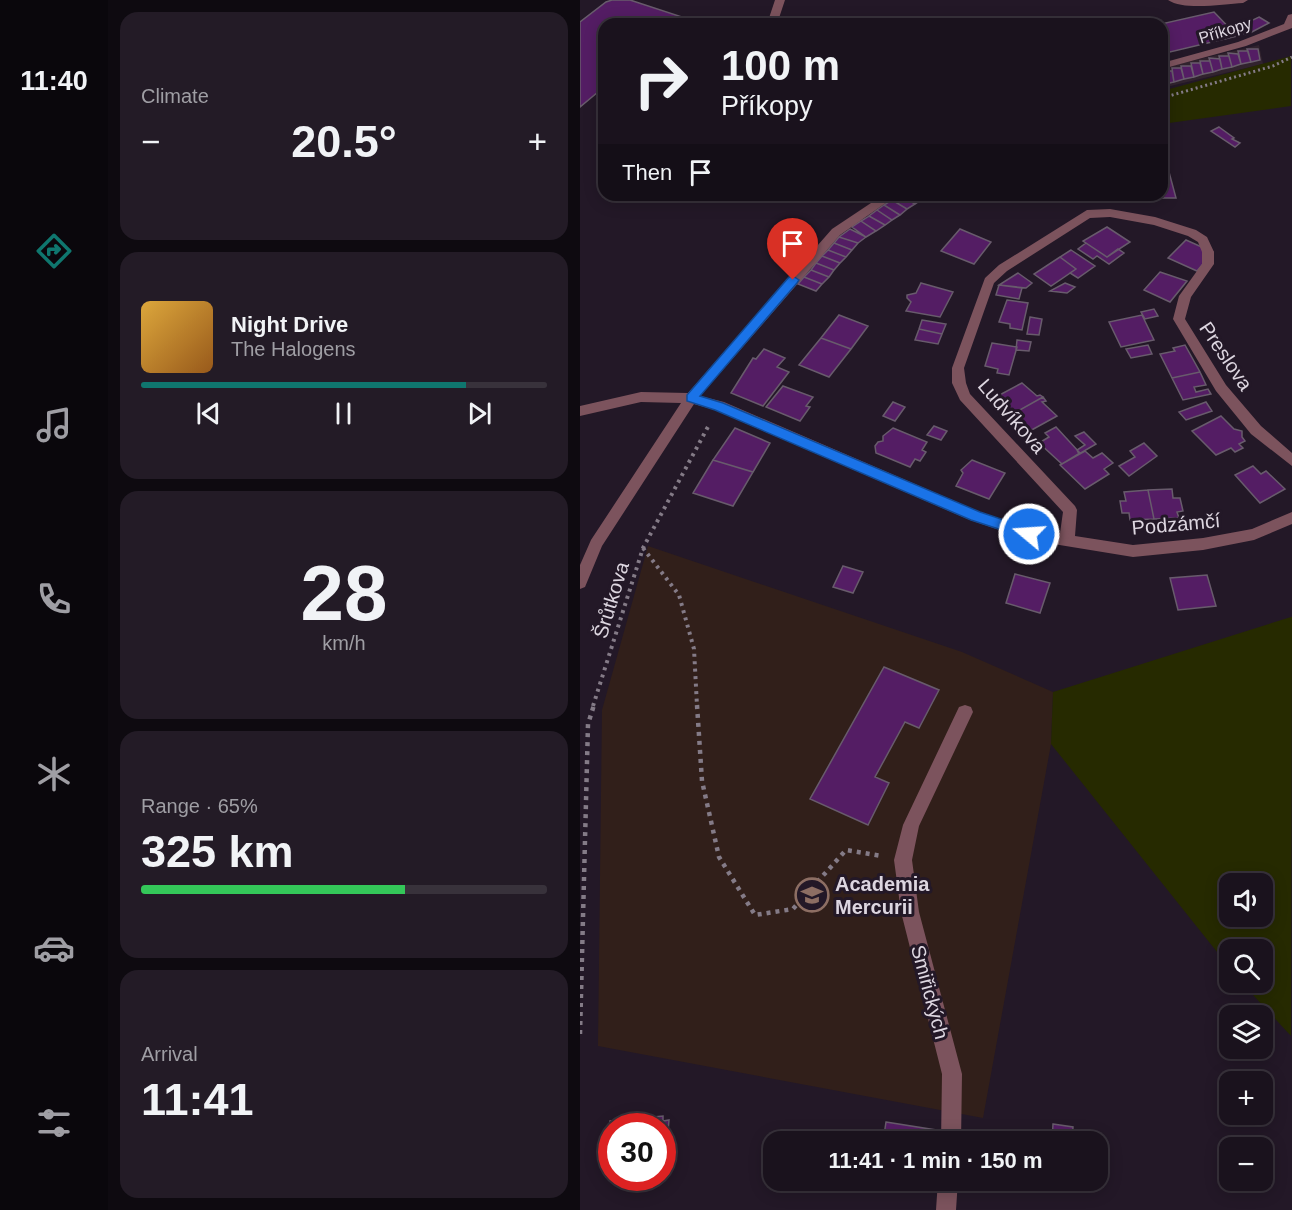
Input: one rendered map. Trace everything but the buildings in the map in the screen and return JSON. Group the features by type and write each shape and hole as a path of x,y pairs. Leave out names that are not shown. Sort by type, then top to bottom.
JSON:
{"street":[{"path":"774,18 780,0"},
{"path":"1173,0 1203,3 1243,0"},
{"name":"Příkopy","path":"1168,64 1242,44 1288,26 1291,17"},
{"path":"580,583 596,544 691,398 836,232 882,201"},
{"name":"Ludvíkova","path":"1067,540 1070,510 965,397 959,383 958,368 989,281 1003,268 1087,214 1110,213 1155,221"},
{"name":"Preslova","path":"1155,221 1192,233 1204,240 1208,252 1208,264 1185,296 1178,319 1221,388 1256,430 1291,461"},
{"name":"Podzámčí","path":"580,411 641,397 691,398 719,406 975,516 1029,534 1134,551 1192,545 1254,534 1291,518"},
{"name":"Smiřických","path":"950,1131 952,1074 910,912 903,860 911,825 966,712"},
{"path":"946,1210 947,1191"}],"path":[{"path":"1168,96 1273,66 1291,57"},
{"name":"Šrůtkova","path":"580,1034 588,724 643,548 719,406"},
{"path":"643,548 679,595 694,649 702,781 719,857 755,915 793,909 846,850 903,860"}],"shaded area":[{"path":"1259,45 1263,64 1168,87 1168,67"},
{"name":"Academia Mercurii","path":"648,546 962,652 1053,692 1051,744 983,1118 598,1046 602,710"}],"green space":[{"path":"1291,56 1291,106 1168,123 1168,89"},
{"path":"1292,617 1291,1036 1273,1017 1273,1005 1262,1005 1251,993 1273,993 1273,939 1219,939 1219,954 1051,744 1053,692"}],"place":[{"name":"Academia Mercurii","path":"812,895"}],"route":[{"path":"793,280 691,398 719,406 975,516 1029,534"}]}
